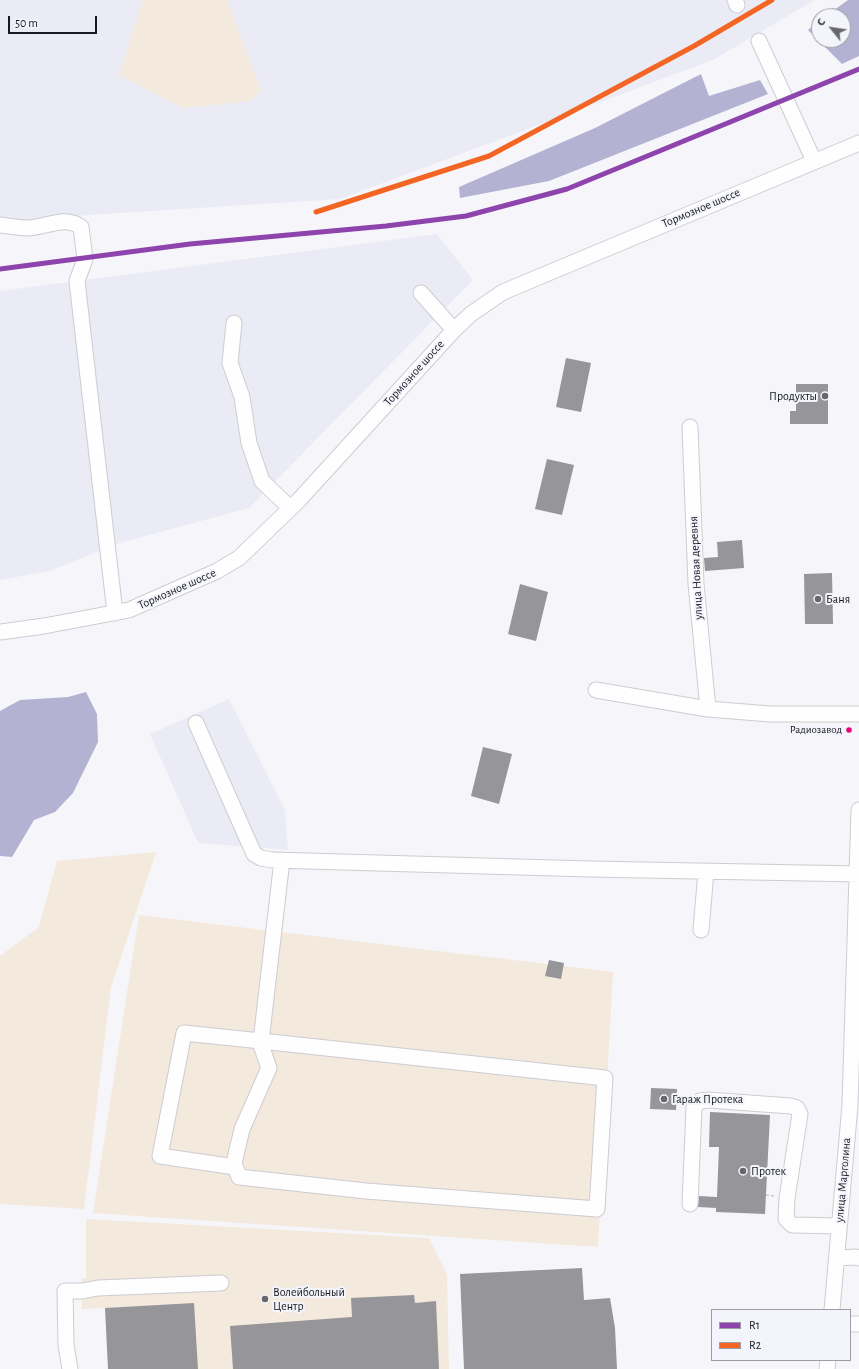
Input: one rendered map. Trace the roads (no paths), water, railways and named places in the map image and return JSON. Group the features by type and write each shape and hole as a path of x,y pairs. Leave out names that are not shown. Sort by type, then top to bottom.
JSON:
{"street":[{"path":"759,41 814,162"},
{"name":"Тормозное шоссе","path":"0,632 44,626 129,610 217,571 239,558 290,508 454,330 471,314 503,292 814,162 858,147"},
{"path":"0,225 29,228 68,221 74,222 81,227 85,259 77,281 115,613"},
{"path":"421,293 454,330"},
{"path":"234,323 230,363 242,397 249,443 262,481 290,508"},
{"name":"улица Новая деревня","path":"690,427 696,584 708,708"},
{"path":"596,690 708,708 770,714 859,714"},
{"path":"196,723 254,854 262,858 282,860 858,874"},
{"name":"улица Марголина","path":"832,1309 850,1105 858,909 859,810"},
{"path":"235,1168 160,1156 184,1034 261,1041 605,1078 597,1209 366,1191 239,1177 234,1163 242,1129 269,1068 261,1041 282,860"},
{"path":"700,930 706,871"},
{"path":"690,1204 694,1107 700,1101 708,1100 791,1106 798,1108 800,1114 787,1198 786,1219 792,1225 839,1226"},
{"path":"837,1258 859,1258"},
{"path":"70,1369 66,1345 65,1291 82,1291 98,1288 221,1283"}],"water":[{"path":"848,0 859,0 859,56 842,64 826,48 851,48 851,8 837,8"},
{"path":"701,74 709,96 760,80 768,94 549,181 460,198 459,187 595,128"},
{"path":"86,692 97,714 98,742 73,793 55,812 34,820 12,857 0,856 0,711 20,700 68,697"}],"place":[{"name":"Продукты","path":"825,396"},
{"name":"Баня","path":"818,599"},
{"name":"Радиозавод","path":"849,730"},
{"name":"Гараж Протека","path":"664,1099"},
{"name":"Протек","path":"743,1171"},
{"name":"Волейбольный Центр","path":"265,1299"}]}
